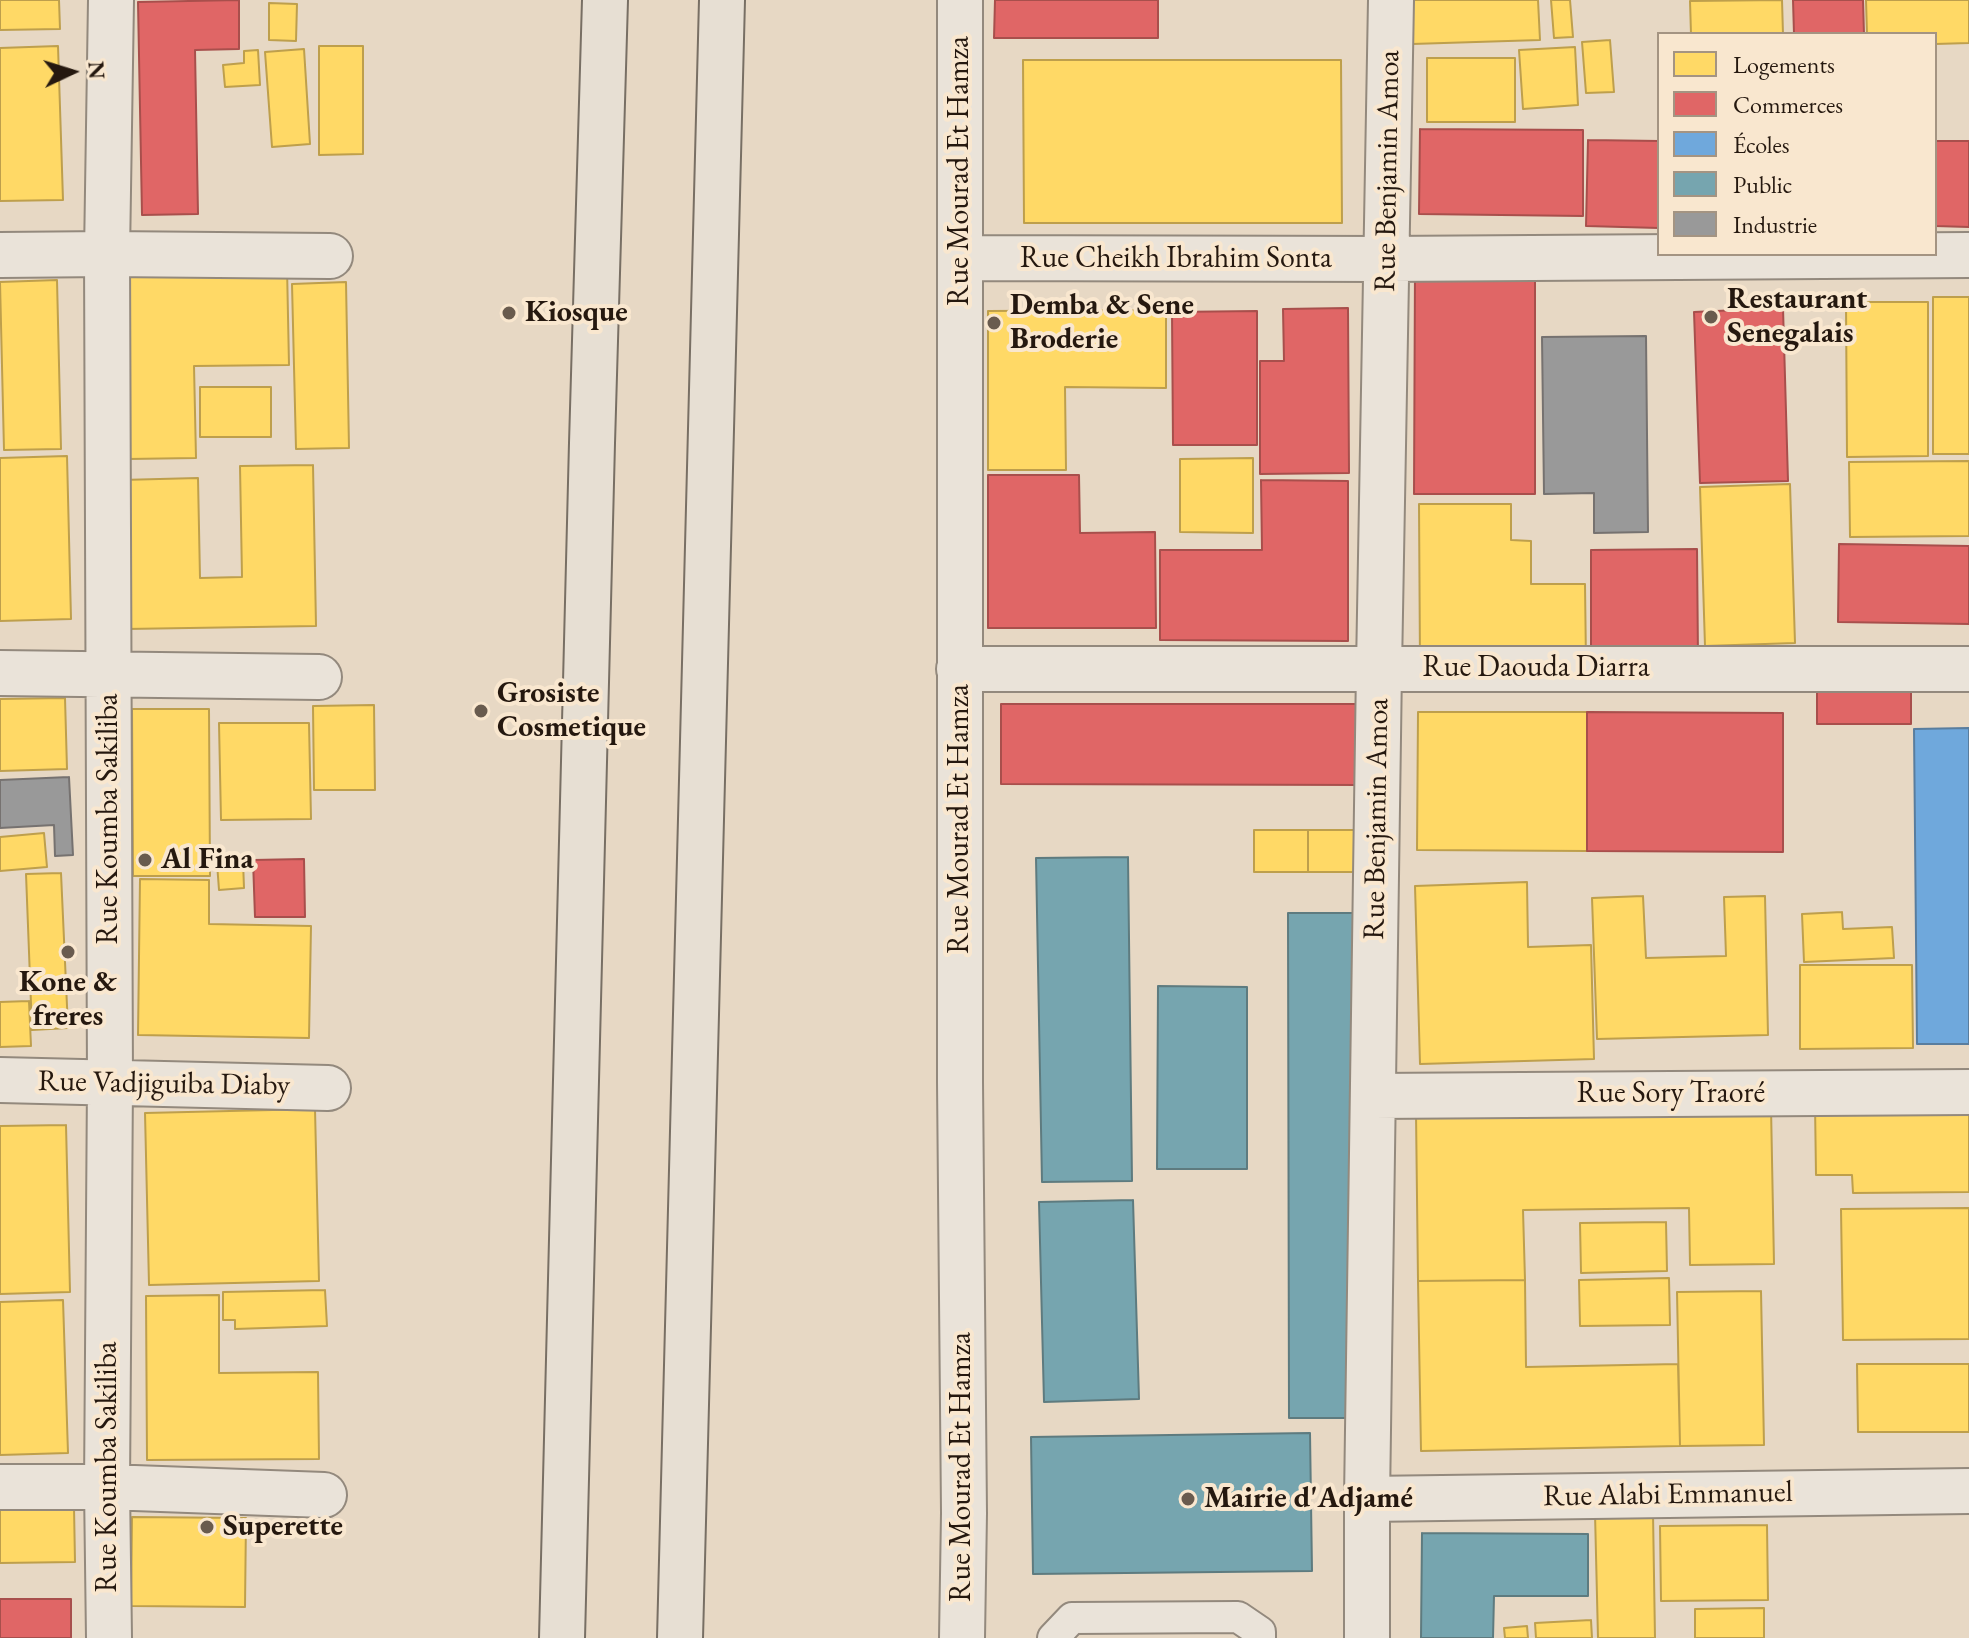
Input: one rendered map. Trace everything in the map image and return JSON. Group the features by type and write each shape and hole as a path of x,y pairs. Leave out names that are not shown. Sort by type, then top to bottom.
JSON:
{"highway":[{"path":"562,1638 605,0"},
{"path":"680,1638 722,0"}],"street":[{"name":"Rue Koumba Sakiliba","path":"109,1638 107,254 111,0"},
{"name":"Rue Mourad Et Hamza","path":"960,0 962,1638"},
{"name":"Rue Benjamin Amoa","path":"1367,1638 1391,0"},
{"path":"0,255 330,256"},
{"name":"Rue Cheikh Ibrahim Sonta","path":"1937,255 1969,255"},
{"name":"Rue Cheikh Ibrahim Sonta","path":"960,258 1823,256"},
{"name":"Rue Daouda Diarra","path":"959,669 1969,669"},
{"path":"0,673 319,677"},
{"name":"Rue Vadjiguiba Diaby","path":"0,1080 328,1088"},
{"name":"Rue Sory Traoré","path":"1374,1096 1969,1092"},
{"path":"0,1487 107,1487 324,1495"},
{"name":"Rue Alabi Emmanuel","path":"1367,1499 1969,1491"}],"lane":[{"path":"1053,1638 1072,1618 1223,1617 1238,1617 1260,1632 1260,1638"}],"building: Logements":[{"path":"0,0 59,0 60,29 0,30"},
{"path":"1410,0 1538,0 1540,40 1412,44"},
{"path":"1551,0 1570,0 1573,37 1554,38"},
{"path":"1782,0 1783,32 1691,32 1690,1"},
{"path":"1866,0 1969,0 1969,43 1937,44 1937,32 1867,32"},
{"path":"269,3 297,4 296,41 269,40"},
{"path":"1610,40 1614,92 1586,93 1582,42"},
{"path":"58,46 63,200 0,201 0,48"},
{"path":"319,46 363,46 363,154 319,155"},
{"path":"1575,47 1578,105 1523,109 1519,50"},
{"path":"304,49 310,144 272,147 265,52"},
{"path":"258,50 260,85 225,87 223,65 244,63 244,51"},
{"path":"1427,58 1515,58 1515,122 1427,122"},
{"path":"1023,60 1341,60 1342,223 1024,223"},
{"path":"287,267 289,365 194,366 196,458 128,459 124,270"},
{"path":"57,280 61,449 4,450 0,282"},
{"path":"346,282 349,448 296,449 292,284"},
{"path":"1933,297 1969,297 1969,454 1933,454"},
{"path":"1846,302 1928,302 1928,456 1847,457"},
{"path":"1166,310 1166,388 1065,387 1066,470 988,470 988,311"},
{"path":"200,387 271,387 271,437 200,437"},
{"path":"67,456 71,619 0,621 0,458"},
{"path":"1253,458 1253,533 1180,532 1180,459"},
{"path":"1969,461 1969,536 1850,537 1849,462"},
{"path":"313,465 316,626 126,629 121,480 198,478 200,578 242,577 240,466"},
{"path":"1790,484 1795,643 1705,646 1700,487"},
{"path":"1419,504 1511,504 1511,540 1531,541 1531,584 1585,584 1586,664 1420,665"},
{"path":"65,698 67,769 0,771 0,699"},
{"path":"374,705 375,790 314,790 313,706"},
{"path":"132,709 209,709 210,876 133,876"},
{"path":"1418,712 1587,712 1587,851 1417,850"},
{"path":"219,723 309,723 311,819 221,820"},
{"path":"1254,830 1308,830 1308,872 1254,872"},
{"path":"1308,830 1359,830 1359,872 1308,872"},
{"path":"44,833 47,867 0,871 0,837"},
{"path":"243,861 244,888 219,890 217,863"},
{"path":"61,873 68,1028 32,1030 26,874"},
{"path":"140,879 209,880 209,924 311,926 309,1038 138,1035"},
{"path":"1527,882 1528,947 1591,945 1594,1059 1420,1064 1415,886"},
{"path":"1643,896 1646,958 1726,956 1724,897 1765,896 1768,1035 1597,1039 1592,898"},
{"path":"1842,912 1843,929 1892,927 1894,958 1804,962 1802,914"},
{"path":"1800,965 1912,965 1913,1048 1800,1049"},
{"path":"29,1001 31,1046 0,1047 0,1002"},
{"path":"1969,1103 1969,1192 1853,1193 1852,1175 1816,1175 1815,1104"},
{"path":"1771,1107 1774,1264 1690,1265 1689,1208 1523,1210 1525,1280 1418,1281 1416,1113"},
{"path":"315,1109 319,1281 149,1285 145,1113"},
{"path":"66,1125 70,1292 0,1294 0,1126"},
{"path":"1969,1208 1969,1339 1843,1340 1841,1209"},
{"path":"1666,1222 1667,1271 1581,1273 1580,1223"},
{"path":"1669,1278 1670,1325 1580,1326 1579,1280"},
{"path":"1525,1280 1526,1367 1678,1364 1680,1446 1421,1451 1418,1281"},
{"path":"325,1290 327,1326 235,1329 235,1320 223,1320 223,1292"},
{"path":"1761,1291 1764,1445 1680,1446 1677,1292"},
{"path":"219,1295 219,1373 318,1372 319,1459 147,1460 146,1296"},
{"path":"63,1300 68,1453 0,1455 0,1302"},
{"path":"1857,1364 1969,1364 1969,1432 1858,1432"},
{"path":"74,1507 75,1562 0,1563 0,1508"},
{"path":"1595,1513 1653,1513 1655,1638 1598,1638"},
{"path":"132,1517 246,1518 245,1607 131,1606"},
{"path":"1767,1525 1768,1600 1661,1601 1660,1526"},
{"path":"1764,1608 1764,1638 1695,1638 1695,1609"},
{"path":"1591,1620 1592,1638 1536,1638 1535,1623"},
{"path":"1527,1626 1528,1638 1505,1638 1504,1628"}],"building: Commerces":[{"path":"239,0 239,49 195,50 198,214 142,215 138,2"},
{"path":"995,0 1158,0 1158,38 994,38"},
{"path":"1793,0 1863,0 1864,32 1794,32"},
{"path":"1420,129 1583,130 1583,216 1419,214"},
{"path":"1588,140 1657,141 1657,228 1586,226"},
{"path":"1937,141 1969,141 1969,227 1937,226"},
{"path":"1415,267 1535,267 1535,494 1414,494"},
{"path":"1348,308 1349,473 1260,474 1260,361 1284,361 1283,309"},
{"path":"1783,308 1788,481 1700,483 1694,312"},
{"path":"1257,311 1257,445 1173,445 1172,312"},
{"path":"988,475 1079,475 1080,533 1155,532 1156,628 988,628"},
{"path":"1261,480 1348,481 1348,641 1160,640 1160,550 1262,550"},
{"path":"1839,544 1969,546 1969,624 1838,622"},
{"path":"1697,549 1698,659 1591,660 1591,550"},
{"path":"1817,680 1911,681 1911,724 1817,724"},
{"path":"1001,704 1363,704 1362,785 1001,784"},
{"path":"1587,712 1783,713 1783,852 1587,851"},
{"path":"304,859 305,917 255,917 253,860"},
{"path":"0,1599 71,1599 71,1638 0,1638"}],"building: Écoles":[{"path":"1969,728 1969,1044 1917,1044 1914,729"}],"building: Public":[{"path":"1128,857 1132,1181 1042,1182 1036,858"},
{"path":"1288,913 1353,913 1353,1418 1289,1418"},
{"path":"1158,986 1247,987 1247,1169 1157,1169"},
{"path":"1133,1200 1139,1399 1044,1402 1039,1202"},
{"path":"1310,1433 1312,1571 1033,1574 1031,1437"},
{"path":"1422,1533 1588,1534 1588,1596 1494,1596 1493,1638 1421,1638"}],"building: Industrie":[{"path":"1646,336 1648,532 1594,533 1594,493 1544,494 1542,337"},
{"path":"69,777 73,855 55,856 54,825 0,828 0,780"}],"place":[{"name":"Kiosque","path":"509,313"},
{"name":"Restaurant Senegalais","path":"1711,317"},
{"name":"Demba & Sene Broderie","path":"994,323"},
{"name":"Grosiste Cosmetique","path":"481,711"},
{"name":"Al Fina","path":"145,860"},
{"name":"Kone & freres","path":"68,952"},
{"name":"Mairie d'Adjamé","path":"1188,1499"},
{"name":"Superette","path":"207,1527"}]}
